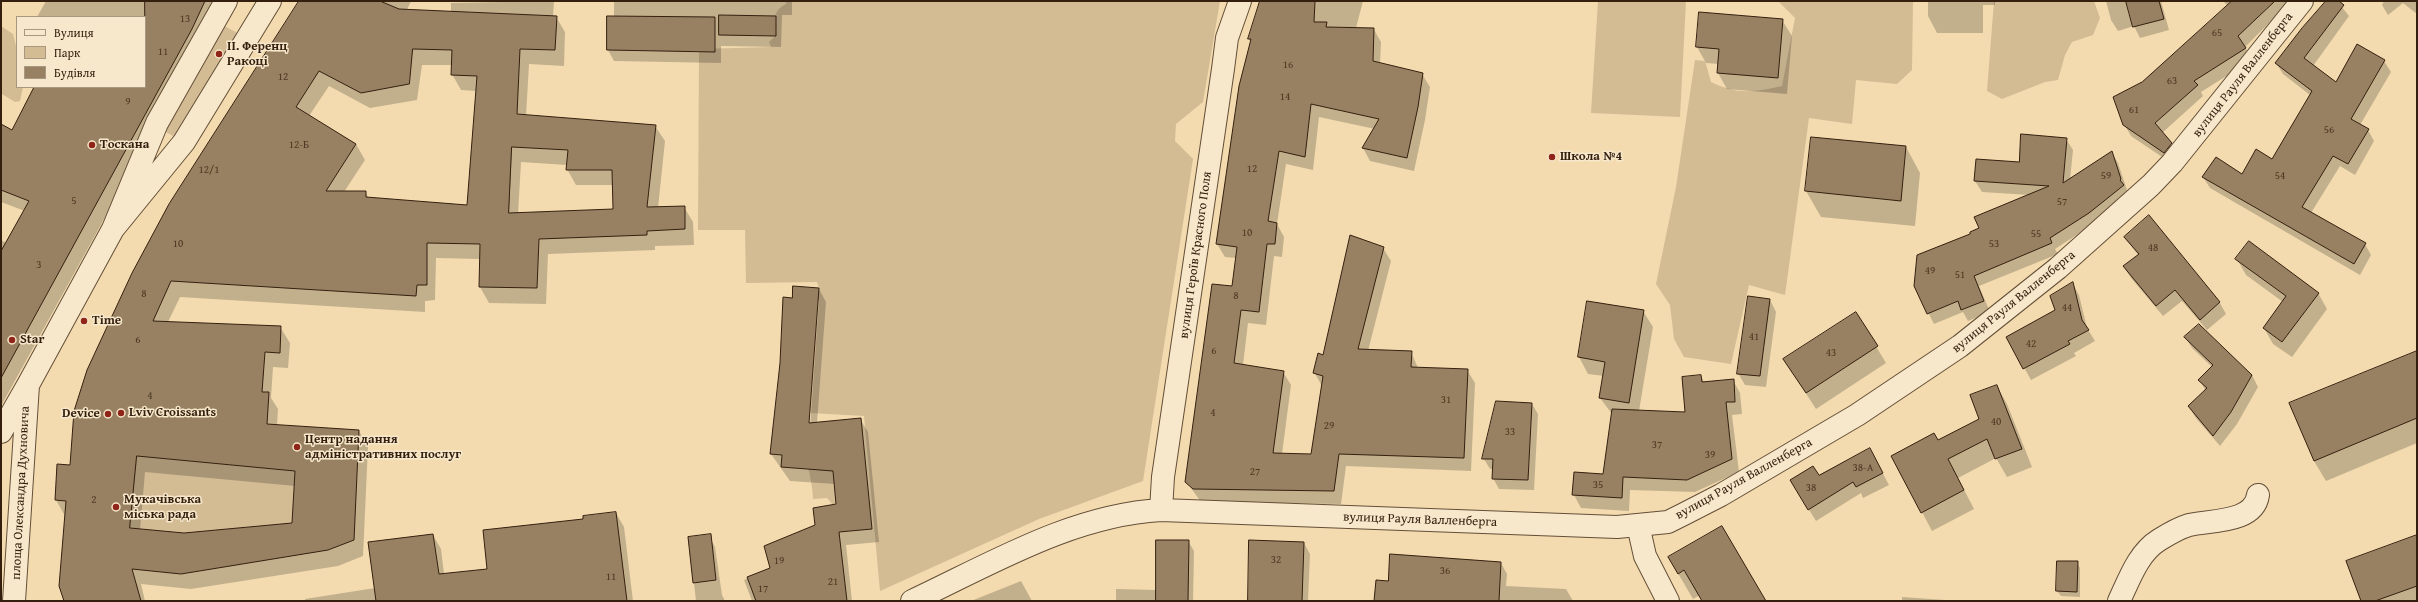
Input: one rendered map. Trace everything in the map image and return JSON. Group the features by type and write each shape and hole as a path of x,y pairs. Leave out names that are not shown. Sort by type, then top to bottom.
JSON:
{"street":[{"name":"площа Олександра Духновича","path":"1,432 113,229 156,123 226,1"},
{"name":"площа Олександра Духновича","path":"113,229 184,142 270,1"},
{"name":"вулиця Героїв Красного Поля","path":"1160,510 1164,469 1223,69 1228,38 1240,1"},
{"name":"вулиця Рауля Валленберга","path":"912,601 1051,537 1096,521 1130,512 1160,510 1598,527 1668,522 1721,495 1857,415 1973,336 2058,268 2151,185 2191,141 2302,1"},
{"name":"площа Олександра Духновича","path":"14,601 28,385"},
{"path":"2119,601 2142,556 2157,541 2187,526 2231,518 2249,512 2257,505 2258,495"},
{"path":"1638,525 1644,556 1668,601"}],"green space":[{"path":"786,1 1220,1 1203,102 1176,124 1175,141 1193,159 1143,481 1039,519 880,591 864,416 810,413 819,288 817,282 746,283 745,230 698,230 699,49 771,47 769,42 776,35 776,13 786,4"},
{"path":"1598,1 1686,1 1680,117 1591,113"},
{"path":"1778,1 1913,1 1912,70 1897,84 1856,80 1852,124 1809,118 1785,295 1749,285 1731,364 1684,357 1674,339 1670,305 1656,284 1676,187 1695,60 1705,61 1711,82 1729,89 1738,91 1755,91 1782,86 1795,18"},
{"path":"1994,1 2094,1 2100,18 2093,35 2072,42 2065,55 2058,80 2045,82 2002,99 1987,91"},
{"path":"215,21 247,38 184,142 155,126"},
{"path":"1,26 13,34 16,46 16,88 23,88 20,101 15,102 2,94"},
{"path":"829,427 838,500 833,505 827,498 813,499 807,465"},
{"path":"115,454 295,471 292,523 184,533 109,526 110,513 131,516 134,488"}],"building":[{"path":"145,1 205,1 192,29 1,378 1,251 29,201 1,190 1,124 12,130 33,88 146,88"},
{"path":"299,1 380,1 399,9 557,16 555,50 520,49 517,114 656,125 647,207 685,206 685,229 647,231 647,235 539,239 537,288 479,287 480,244 427,243 427,285 417,285 416,296 171,281 153,321 281,326 280,353 265,352 262,392 269,392 267,424 359,430 354,540 328,550 181,574 132,569 141,601 64,601 59,586 66,501 55,500 57,464 70,465 74,411 87,370 132,273 169,204","holes":["413,49 452,50 451,75 477,76 467,205 366,197 366,191 326,191 356,144 296,107 319,71 361,93 409,84","512,147 568,150 566,170 612,170 613,209 509,213","137,456 295,471 292,523 184,533 130,528"]},
{"path":"1260,1 1315,1 1314,22 1327,22 1326,27 1374,28 1373,61 1423,73 1418,107 1407,158 1362,148 1379,119 1311,104 1305,157 1279,151 1268,221 1277,223 1275,244 1267,244 1259,312 1241,310 1234,363 1284,371 1273,453 1311,454 1323,376 1313,373 1318,353 1323,355 1350,235 1384,247 1358,349 1412,351 1411,367 1468,369 1464,458 1339,454 1334,491 1193,489 1185,482 1212,284 1232,286 1237,247 1216,244 1239,86 1251,39 1248,39"},
{"path":"2126,1 2159,1 2164,19 2133,27"},
{"path":"2232,1 2275,1 2238,36 2246,48 2194,81 2198,85 2155,123 2172,143 2164,153 2123,125 2113,97 2142,82"},
{"path":"2326,1 2339,1 2344,5 2304,58 2336,82 2357,44 2385,60 2351,119 2369,129 2348,164 2333,156 2302,207 2366,243 2354,264 2202,177 2216,157 2242,174 2256,149 2272,159 2312,91 2275,63 2302,28"},
{"path":"1699,12 1783,19 1778,78 1717,73 1719,49 1696,47"},
{"path":"719,15 776,16 776,36 719,35"},
{"path":"607,16 715,17 715,52 607,50"},
{"path":"2021,134 2067,138 2063,183 2112,151 2121,179 2120,180 2124,185 2089,213 2050,238 2052,243 1974,276 1984,301 1961,310 1958,301 1927,314 1914,286 1917,255 1970,234 1970,232 1979,228 1974,217 2049,186 1974,181 1976,159 2019,162"},
{"path":"1811,137 1906,146 1901,201 1805,191"},
{"path":"2149,215 2220,302 2200,320 2175,290 2156,306 2123,266 2139,254 2124,237"},
{"path":"2249,241 2319,293 2282,342 2263,328 2286,296 2235,259"},
{"path":"2073,282 2082,320 2089,330 2068,341 2070,344 2023,369 2006,337 2055,310 2050,296"},
{"path":"793,286 819,288 809,423 861,418 872,529 839,532 847,601 756,601 747,577 770,568 764,546 815,525 813,508 836,504 833,471 781,467 782,455 770,454 780,363 783,297 792,298"},
{"path":"1748,296 1770,299 1760,376 1737,374"},
{"path":"1587,301 1644,310 1629,403 1599,398 1605,362 1578,357"},
{"path":"1856,312 1878,346 1806,393 1783,359"},
{"path":"2199,324 2252,375 2231,412 2213,436 2188,406 2207,388 2198,380 2213,365 2184,337"},
{"path":"2417,351 2417,418 2314,461 2289,403"},
{"path":"1701,375 1702,382 1734,379 1735,402 1726,402 1732,459 1687,480 1623,477 1622,498 1572,495 1574,472 1603,474 1612,409 1685,412 1682,377"},
{"path":"1997,385 2022,449 1995,459 1987,439 1948,459 1964,490 1921,513 1891,456 1934,433 1938,440 1979,419 1970,395"},
{"path":"1496,401 1532,403 1528,480 1492,479 1493,459 1482,459"},
{"path":"1870,448 1883,473 1856,487 1853,482 1808,510 1790,480 1813,466 1819,475"},
{"path":"616,512 627,601 376,601 368,542 433,534 439,574 487,569 483,530 583,519 583,516"},
{"path":"1722,526 1766,601 1702,601 1684,570 1678,574 1668,557"},
{"path":"711,534 716,580 693,583 688,537"},
{"path":"2417,535 2417,586 2375,601 2361,601 2346,561"},
{"path":"1156,540 1189,540 1188,601 1156,601"},
{"path":"1249,540 1304,542 1302,601 1248,601"},
{"path":"1390,554 1501,562 1499,601 1374,601 1376,580 1388,581"},
{"path":"2057,561 2078,561 2077,592 2056,591"}],"place":[{"name":"II. Ференц Ракоці","path":"219,54"},
{"name":"Тоскана","path":"92,145"},
{"name":"Школа №4","path":"1552,157"},
{"name":"Time","path":"84,321"},
{"name":"Star","path":"12,340"},
{"name":"Lviv Croissants","path":"121,413"},
{"name":"Device","path":"108,414"},
{"name":"Центр надання адміністративних послуг","path":"297,447"},
{"name":"Мукачівська міська рада","path":"116,507"}]}
